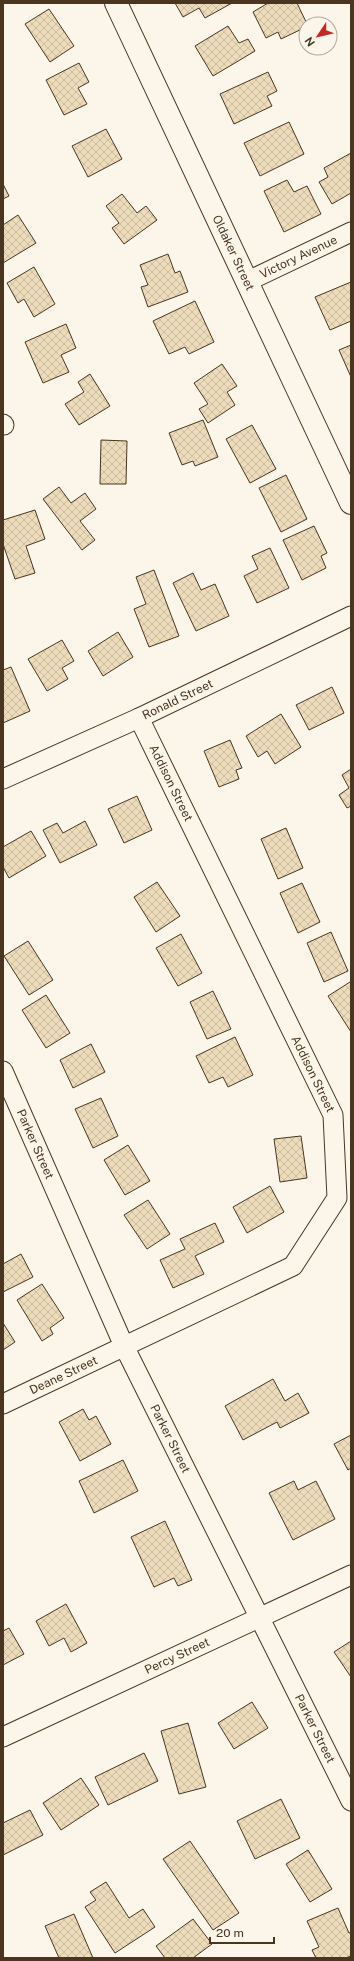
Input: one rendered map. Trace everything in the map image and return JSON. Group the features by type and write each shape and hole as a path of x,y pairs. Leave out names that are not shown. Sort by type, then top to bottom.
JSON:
{"street":[{"name":"Oldaker Street","path":"116,3 351,503"},
{"name":"Victory Avenue","path":"246,282 351,232"},
{"name":"Ronald Street","path":"3,779 139,718 351,616"},
{"name":"Addison Street","path":"124,1346 293,1266 337,1198 333,1115 139,718"},
{"name":"Parker Street","path":"3,1071 124,1346 351,1801"},
{"name":"Deane Street","path":"3,1404 124,1346"},
{"name":"Percy Street","path":"3,1737 351,1575"}],"building":[{"path":"175,3 232,3 205,18 199,8 183,17"},
{"path":"268,3 297,3 303,16 298,16 298,31 281,39 278,32 266,38 253,12"},
{"path":"49,9 74,46 50,62 25,24"},
{"path":"228,26 239,43 248,39 255,51 213,76 195,46"},
{"path":"79,63 89,82 78,88 87,104 64,115 46,80"},
{"path":"268,72 277,91 267,96 272,106 234,124 220,94"},
{"path":"289,122 304,154 260,176 244,143"},
{"path":"106,129 122,159 88,177 72,146"},
{"path":"351,153 351,193 332,204 319,182 328,177 324,168"},
{"path":"287,180 294,192 307,186 321,214 284,232 264,191"},
{"path":"3,184 9,196 3,199"},
{"path":"122,194 137,213 146,206 157,220 124,244 112,228 119,223 106,206"},
{"path":"18,215 36,243 3,263 3,225"},
{"path":"168,254 175,273 180,271 188,292 148,307 141,287 148,285 140,265"},
{"path":"34,267 55,304 34,317 24,299 18,303 7,283"},
{"path":"351,282 351,321 330,330 315,297"},
{"path":"195,301 214,342 189,354 185,347 169,354 153,321"},
{"path":"66,324 76,348 61,355 69,372 43,383 25,342"},
{"path":"351,345 351,377 339,350"},
{"path":"222,364 237,386 227,392 235,405 208,423 199,409 208,404 194,383"},
{"path":"90,374 110,406 79,425 65,404 84,392 78,382"},
{"path":"203,420 218,457 195,466 193,461 182,465 169,433"},
{"path":"252,425 276,469 250,483 226,439"},
{"path":"101,440 127,441 126,484 100,484"},
{"path":"286,475 307,519 281,532 259,488"},
{"path":"59,487 71,503 85,493 96,509 80,521 95,540 82,550 43,499"},
{"path":"35,510 45,539 26,546 35,573 15,579 3,544 3,520"},
{"path":"314,526 327,553 321,556 326,568 302,580 283,540"},
{"path":"270,548 289,588 257,603 244,576 258,569 252,556"},
{"path":"154,570 179,636 149,647 134,609 146,604 136,577"},
{"path":"193,573 201,590 215,584 229,616 196,631 173,583"},
{"path":"118,632 133,657 103,676 88,651"},
{"path":"62,640 74,661 62,668 68,679 47,691 28,659"},
{"path":"11,667 30,711 3,723 3,670"},
{"path":"332,687 344,713 309,730 296,705"},
{"path":"281,714 301,747 275,764 267,751 258,757 246,736"},
{"path":"230,740 242,768 236,770 239,779 219,787 204,751"},
{"path":"351,769 351,806 347,808 339,795 349,788 342,775"},
{"path":"137,796 152,830 124,843 108,809"},
{"path":"85,821 97,845 60,863 43,830 57,823 63,833"},
{"path":"286,828 303,868 278,879 261,839"},
{"path":"31,831 46,856 9,878 3,867 3,847"},
{"path":"157,882 180,916 156,932 134,897"},
{"path":"302,883 320,922 298,933 280,893"},
{"path":"331,932 348,971 324,982 307,943"},
{"path":"181,934 202,973 178,986 156,948"},
{"path":"28,941 53,980 29,995 4,956"},
{"path":"350,982 351,984 351,1032 328,996"},
{"path":"213,991 231,1029 207,1039 190,1002"},
{"path":"46,995 70,1033 46,1048 22,1010"},
{"path":"235,1037 253,1075 228,1087 223,1077 209,1083 196,1056"},
{"path":"91,1044 105,1072 73,1088 60,1060"},
{"path":"101,1098 118,1136 93,1148 75,1109"},
{"path":"301,1136 307,1178 280,1182 274,1139"},
{"path":"128,1145 150,1181 125,1195 104,1160"},
{"path":"270,1186 284,1212 247,1233 233,1207"},
{"path":"148,1200 170,1234 147,1249 124,1215"},
{"path":"215,1223 224,1242 195,1256 204,1274 173,1288 160,1260 185,1249 180,1239"},
{"path":"21,1254 33,1277 3,1292 3,1264"},
{"path":"42,1284 64,1318 50,1328 53,1334 42,1341 17,1300"},
{"path":"3,1323 15,1342 3,1350"},
{"path":"273,1379 285,1401 298,1393 309,1413 280,1428 277,1422 243,1440 225,1406"},
{"path":"83,1409 89,1420 96,1416 111,1444 80,1461 59,1422"},
{"path":"351,1435 351,1468 348,1470 334,1444"},
{"path":"123,1460 138,1491 94,1513 79,1481"},
{"path":"294,1481 298,1490 316,1481 335,1519 293,1540 269,1493"},
{"path":"165,1521 192,1580 178,1586 174,1578 154,1587 131,1537"},
{"path":"66,1604 87,1643 71,1652 64,1638 49,1646 36,1621"},
{"path":"9,1628 24,1654 3,1665 3,1631"},
{"path":"351,1641 351,1677 334,1652"},
{"path":"252,1702 268,1728 234,1749 218,1723"},
{"path":"188,1723 206,1787 179,1794 161,1731"},
{"path":"144,1753 158,1781 108,1805 95,1777"},
{"path":"81,1778 99,1805 61,1830 43,1803"},
{"path":"281,1799 300,1838 255,1859 237,1821"},
{"path":"30,1810 43,1835 3,1855 3,1823"},
{"path":"190,1841 239,1913 213,1930 163,1859"},
{"path":"308,1850 332,1889 310,1902 286,1864"},
{"path":"106,1882 129,1918 143,1909 155,1927 115,1953 85,1907 96,1900 90,1892"},
{"path":"338,1908 349,1933 351,1932 351,1956 346,1958 316,1958 312,1950 319,1947 307,1921"},
{"path":"74,1914 93,1958 59,1958 45,1926"},
{"path":"193,1919 212,1944 193,1958 165,1958 156,1946"}]}
